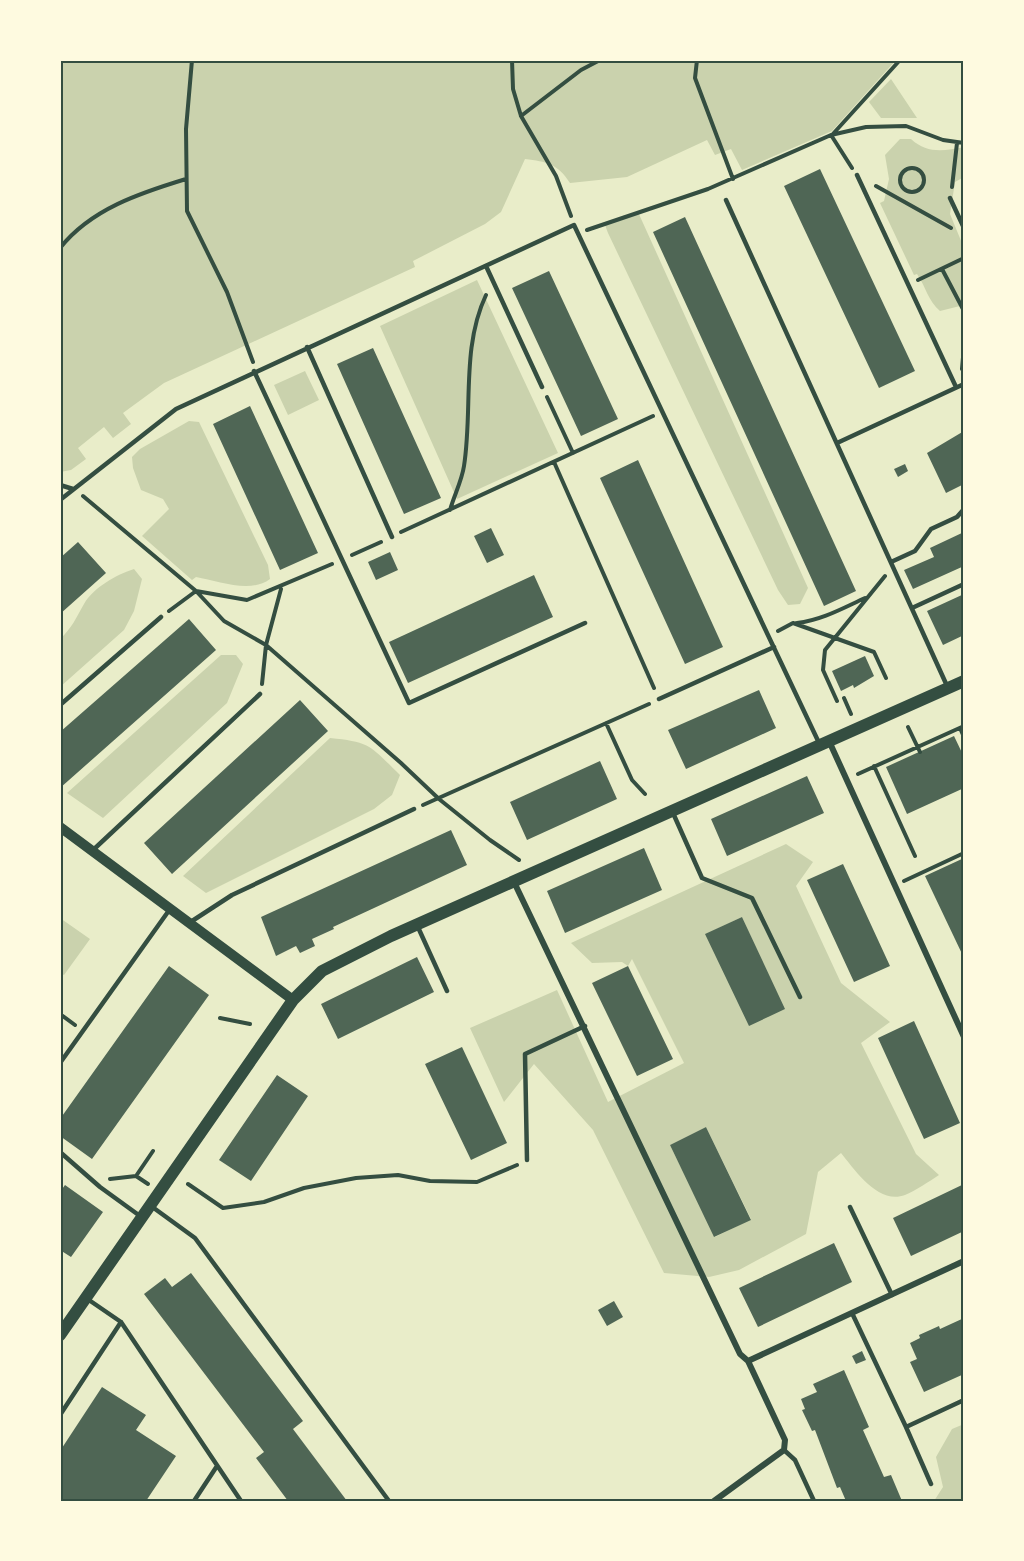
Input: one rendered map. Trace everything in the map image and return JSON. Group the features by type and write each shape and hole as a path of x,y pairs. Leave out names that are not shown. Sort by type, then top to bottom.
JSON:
{"main road":[{"path":"60,1335 292,1000 322,971 514,881 964,681"}],"street":[{"path":"824,743 846,779 964,1037"},
{"path":"60,827 292,1000"},
{"path":"514,881 740,1354 748,1361 784,1440 784,1450 714,1501"},
{"path":"748,1361 964,1261"}],"lane":[{"path":"856,175 956,387"},
{"path":"950,198 964,227"},
{"path":"726,200 948,688"},
{"path":"60,500 176,409 574,225 768,636 824,743"},
{"path":"486,266 542,387"},
{"path":"307,347 392,537"},
{"path":"254,371 409,703 585,623"},
{"path":"837,443 964,384"},
{"path":"60,486 73,489"},
{"path":"891,562 915,551 931,529 957,517 964,509"},
{"path":"912,608 964,584"},
{"path":"60,705 161,617"},
{"path":"659,699 774,647"},
{"path":"92,851 260,694"},
{"path":"189,923 232,895 414,809"},
{"path":"672,810 702,878 752,898 800,997"},
{"path":"60,1063 170,909"},
{"path":"417,925 447,991"},
{"path":"527,1160 525,1054 585,1026"},
{"path":"60,1152 99,1187 143,1217"},
{"path":"151,1206 195,1238 389,1501"},
{"path":"850,1207 892,1294"},
{"path":"86,1298 121,1322 241,1501"},
{"path":"852,1313 931,1484"},
{"path":"60,1414 121,1322"},
{"path":"906,1426 964,1400"},
{"path":"784,1450 795,1460 814,1501"},
{"path":"194,1501 217,1466"}],"path":[{"path":"192,60 186,129 187,212 227,292 252,354 254,371"},
{"path":"512,60 513,88 521,116 556,176 574,225"},
{"path":"521,116 581,70 600,60"},
{"path":"697,60 695,78 733,179"},
{"path":"831,135 900,60"},
{"path":"578,233 733,179 831,135 866,127 906,126 957,143 964,143"},
{"path":"831,135 856,175 956,231 964,227"},
{"path":"950,198 957,143"},
{"path":"916,169 924,178 923,184 920,189 908,191 903,188 901,176 904,171 916,169"},
{"path":"60,248 70,235 104,211 148,190 186,179"},
{"path":"903,201 908,191"},
{"path":"908,284 964,258"},
{"path":"942,269 964,311"},
{"path":"450,510 464,467 469,368 478,311 493,281"},
{"path":"542,387 573,453"},
{"path":"161,617 196,591 247,600 281,588 662,412"},
{"path":"414,809 659,699 554,462"},
{"path":"73,489 196,591 224,621 266,645 402,763 439,799 519,860"},
{"path":"837,701 823,670 825,650 867,597 894,568"},
{"path":"260,694 266,645 281,588"},
{"path":"768,636 793,624 811,622 834,613 867,597"},
{"path":"793,624 874,652 886,678"},
{"path":"844,698 853,718"},
{"path":"606,723 632,780 645,794"},
{"path":"908,727 920,752"},
{"path":"846,779 962,727 964,737"},
{"path":"874,766 915,856"},
{"path":"895,885 964,853"},
{"path":"220,1018 250,1023"},
{"path":"136,1176 153,1151"},
{"path":"188,1184 223,1208 264,1202 304,1188 356,1178 398,1175 430,1181 477,1182 527,1160"},
{"path":"104,1180 136,1176 148,1184"}],"green space":[{"path":"60,60 896,60 832,131 742,170 731,149 715,155 707,140 627,177 570,183 556,167 525,159 501,212 485,224 413,261 415,267 164,383 123,413 131,424 113,438 104,427 78,448 86,459 71,470 60,472"},
{"path":"891,79 917,118 881,118 869,102"},
{"path":"900,139 911,139 923,147 936,150 964,147 964,177 955,182 950,214 964,248 964,305 940,311 936,307 917,274 914,275 880,203 884,201 889,179 885,155"},
{"path":"638,212 808,588 800,604 788,605 778,590 608,233 605,225"},
{"path":"477,280 558,453 457,499 380,326"},
{"path":"305,371 319,400 288,415 274,385"},
{"path":"189,421 199,422 268,565 270,579 262,583 244,586 196,577 192,580 142,536 169,509 163,499 141,490 133,468 132,457 140,449"},
{"path":"134,569 142,579 134,611 124,630 60,687 60,639 71,627 88,598 99,587"},
{"path":"221,655 236,655 243,664 227,703 103,818 67,793"},
{"path":"330,738 363,744 383,758 400,775 392,795 374,809 206,893 183,876"},
{"path":"786,844 813,862 796,886 841,983 890,1022 861,1043 916,1154 939,1175 905,1195 895,1197 886,1195 868,1184 841,1153 818,1172 806,1234 739,1270 709,1277 664,1273 593,1130 534,1064 504,1102 470,1028 557,990 608,1102 684,1063 632,959 628,966 622,962 592,963 571,943","holes":["742,917 784,1009 706,934","706,1127 751,1219 715,1237 670,1145"]},
{"path":"60,918 90,939 64,975 60,973"},
{"path":"964,1424 964,1501 934,1501 943,1487 936,1457 952,1429"}],"building":[{"path":"820,169 915,371 879,388 784,186"},
{"path":"685,217 856,591 824,606 653,232"},
{"path":"549,271 618,419 581,436 512,288"},
{"path":"373,348 441,498 404,514 337,364"},
{"path":"250,406 318,553 280,570 213,424"},
{"path":"964,431 964,484 946,493 927,453"},
{"path":"638,460 723,647 685,664 600,478"},
{"path":"905,464 908,471 898,477 894,469"},
{"path":"491,528 504,555 487,563 474,536"},
{"path":"964,532 964,566 913,589 904,570 934,557 930,548"},
{"path":"78,542 106,573 60,614 60,558"},
{"path":"390,552 398,570 376,580 368,562"},
{"path":"534,575 553,617 408,683 389,642"},
{"path":"964,594 964,635 943,645 927,611"},
{"path":"189,619 216,650 60,788 60,732"},
{"path":"865,656 874,676 854,688 853,685 841,691 832,671"},
{"path":"759,690 776,728 686,769 668,730"},
{"path":"300,700 328,731 172,874 144,843"},
{"path":"954,736 964,757 964,788 907,814 886,767"},
{"path":"600,761 617,799 527,840 510,802"},
{"path":"807,776 824,813 727,856 711,819"},
{"path":"451,830 467,865 333,927 334,929 312,939 315,946 300,953 296,946 276,956 261,917"},
{"path":"644,848 662,890 565,933 547,891"},
{"path":"964,858 964,958 925,876"},
{"path":"843,864 890,966 854,982 807,880"},
{"path":"742,917 785,1009 749,1026 705,934"},
{"path":"417,957 434,992 338,1039 321,1004"},
{"path":"169,966 209,995 92,1159 60,1136 60,1119"},
{"path":"628,966 673,1059 637,1076 592,983"},
{"path":"914,1021 960,1123 924,1139 878,1038"},
{"path":"462,1047 507,1143 471,1160 425,1064"},
{"path":"277,1075 308,1096 251,1181 219,1160"},
{"path":"706,1127 751,1220 714,1237 670,1145"},
{"path":"964,1184 964,1231 911,1256 893,1218"},
{"path":"65,1185 103,1212 71,1257 60,1250 60,1192"},
{"path":"834,1243 852,1282 758,1327 739,1288"},
{"path":"191,1273 303,1421 293,1429 347,1501 288,1501 256,1458 264,1452 144,1294 165,1278 172,1287"},
{"path":"614,1301 623,1317 607,1326 598,1310"},
{"path":"964,1318 964,1374 924,1392 910,1362 917,1359 910,1343 920,1338 919,1335 939,1326 940,1329"},
{"path":"862,1351 866,1360 856,1364 852,1356"},
{"path":"844,1370 869,1427 863,1430 884,1477 891,1475 902,1501 846,1501 840,1487 837,1488 815,1430 812,1431 802,1410 805,1409 801,1399 817,1392 813,1384"},
{"path":"102,1387 146,1415 136,1430 176,1456 146,1501 60,1501 60,1451"}]}
